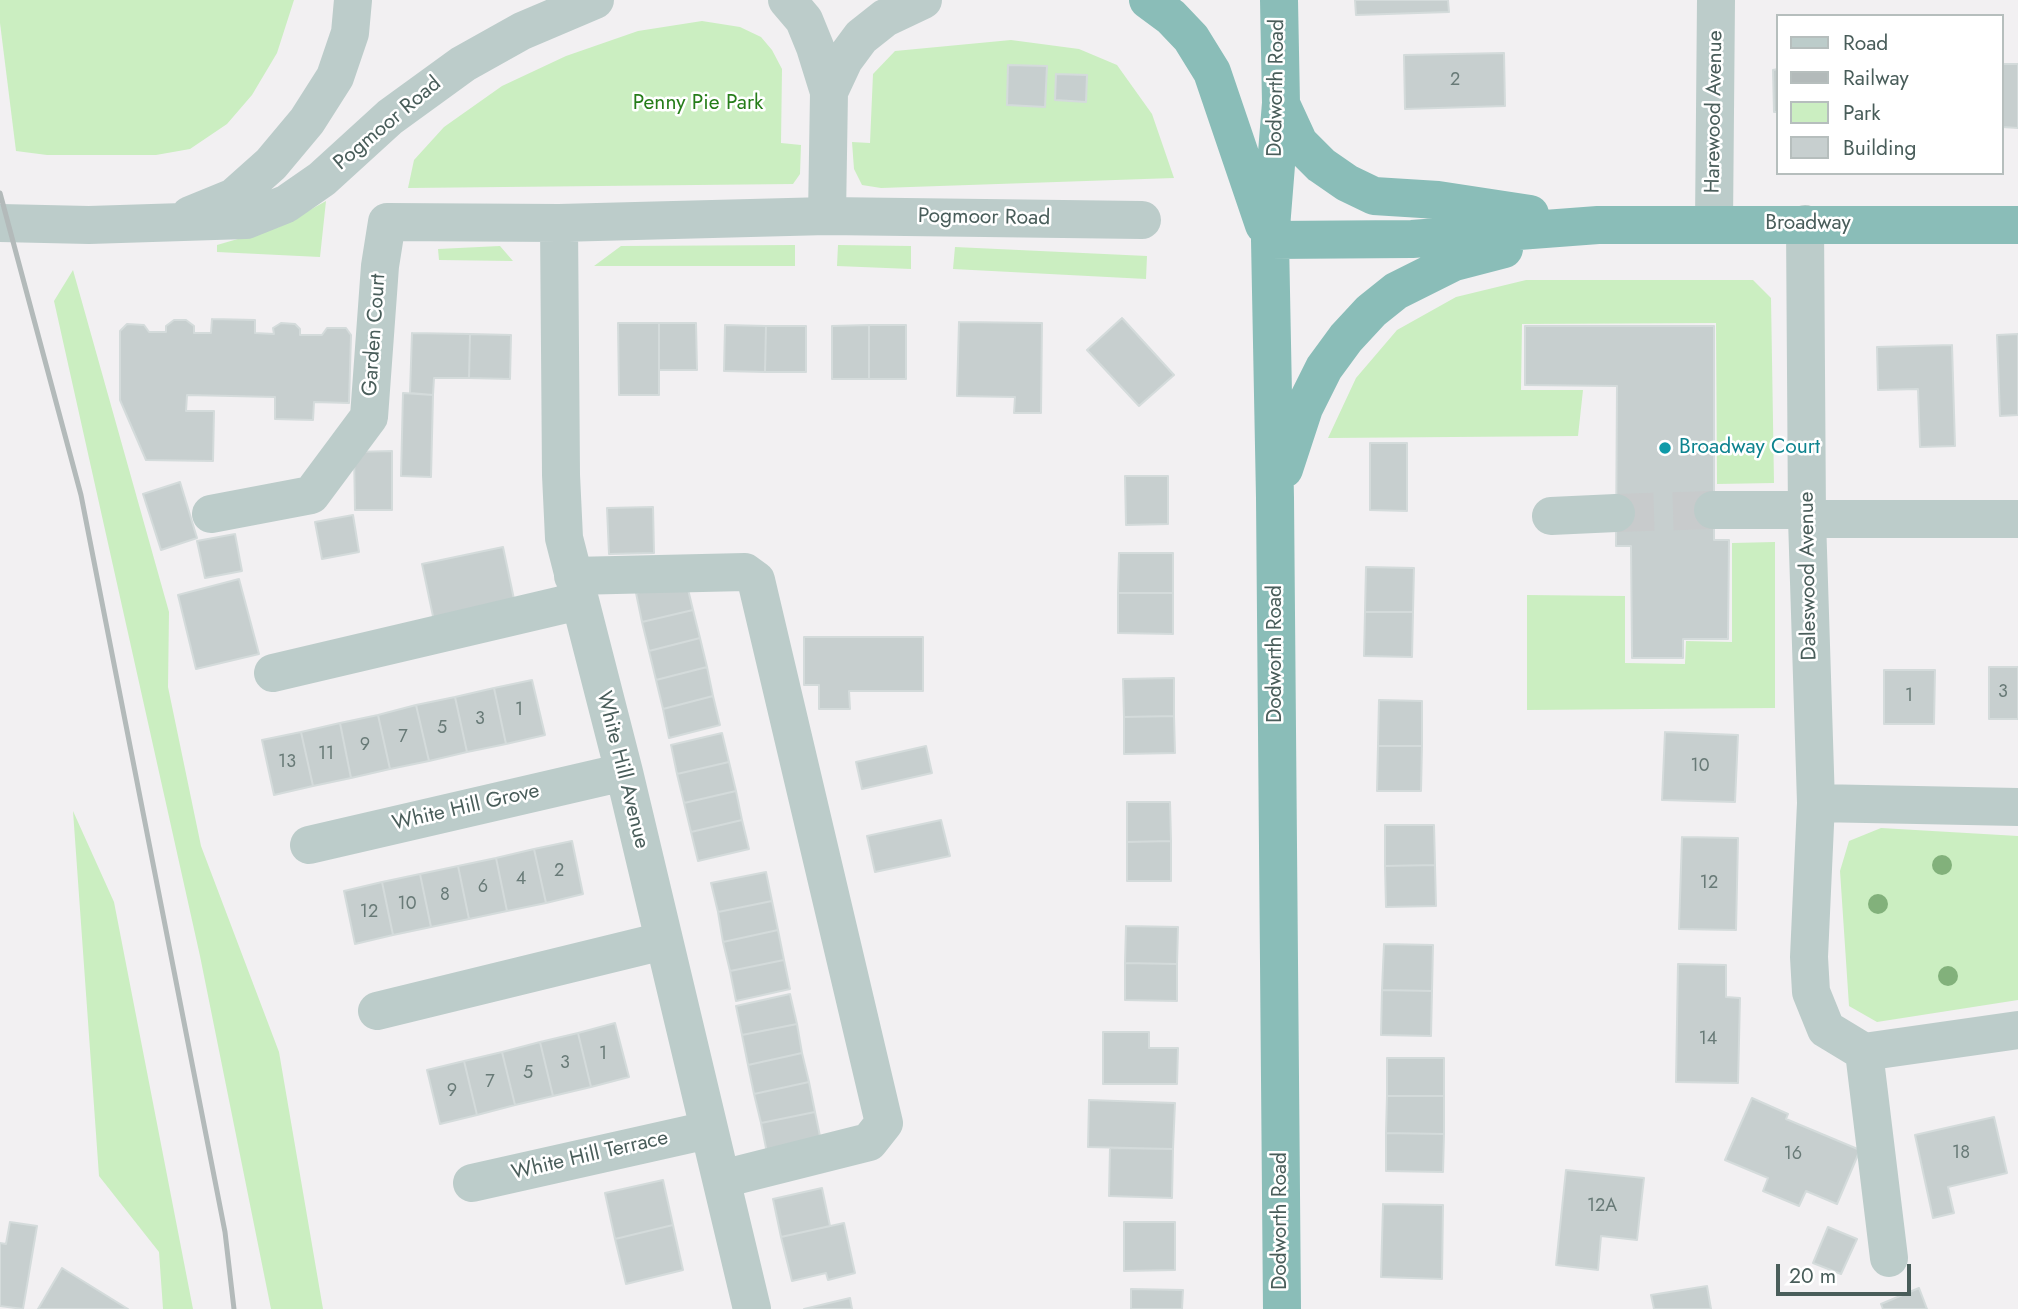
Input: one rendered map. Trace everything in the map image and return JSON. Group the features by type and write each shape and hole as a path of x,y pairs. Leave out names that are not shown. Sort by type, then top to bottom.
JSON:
{"highway":[{"path":"1148,0 1171,17 1192,38 1212,72 1270,240"},
{"name":"Dodworth Road","path":"1279,0 1281,103 1270,240 1275,498 1282,1309"},
{"name":"Broadway","path":"1281,103 1299,143 1321,165 1347,183 1374,196 1438,200 1598,225"},
{"path":"1275,498 1304,408 1319,378 1346,338 1371,312 1396,291 1454,262 1598,225"},
{"name":"Broadway","path":"1270,240 1412,239 1598,225 2018,225"}],"street":[{"name":"Pogmoor Road","path":"175,221 234,197 271,164 307,121 335,77 350,33 353,0"},
{"name":"Pogmoor Road","path":"0,223 89,225 246,220 286,204 322,179 390,117 463,64 522,31 595,0"},
{"path":"787,0 804,20 829,92 827,216"},
{"path":"829,92 844,60 861,37 885,18 923,0"},
{"name":"Harewood Avenue","path":"1714,224 1716,0"},
{"name":"Pogmoor Road","path":"387,222 559,223 827,216 1142,220"},
{"name":"Garden Court","path":"211,514 311,495 369,417 380,266 387,222"},
{"name":"White Hill Avenue","path":"559,223 564,538 624,772 752,1309"},
{"name":"Daleswood Avenue","path":"1805,224 1807,514 1816,803 1809,957 1811,992 1826,1029 1864,1052"},
{"path":"1713,510 2018,519"},
{"path":"1551,516 1616,513"},
{"path":"272,673 576,589 746,572 756,580 884,1123 869,1142 722,1179"},
{"name":"White Hill Grove","path":"309,845 624,772"},
{"path":"1816,803 2018,807"},
{"path":"377,1011 663,941"},
{"path":"1889,1258 1864,1052 2018,1030"},
{"name":"White Hill Terrace","path":"472,1183 708,1130"}],"green space":[{"path":"0,0 294,0 277,53 252,95 227,124 190,149 156,155 47,155 16,151 0,23"},
{"name":"Penny Pie Park","path":"702,21 740,27 761,37 772,50 782,69 781,143 801,145 800,174 793,184 408,188 414,160 444,127 502,86 566,56 638,31"},
{"path":"1011,40 1079,49 1117,65 1152,114 1174,178 881,188 862,185 854,169 852,142 870,143 873,74 895,51"},
{"path":"326,201 320,257 217,252 217,245 279,227"},
{"path":"795,245 795,266 594,266 621,246"},
{"path":"838,245 911,246 911,269 837,266"},
{"path":"500,246 513,261 439,260 438,249"},
{"path":"955,247 1147,256 1146,279 953,269"},
{"path":"73,270 169,612 168,687 201,846 279,1052 323,1309 271,1309 200,956 54,301"},
{"path":"1526,280 1753,280 1771,298 1774,483 1717,484 1716,323 1522,324 1521,390 1583,390 1578,436 1328,438 1356,378 1397,330 1456,297"},
{"path":"1775,542 1775,708 1527,710 1527,595 1625,596 1625,663 1685,664 1686,641 1732,642 1732,543"},
{"path":"73,811 114,902 193,1309 163,1309 159,1252 99,1176"},
{"path":"1881,828 2018,836 2018,1000 1877,1022 1849,1006 1840,871 1849,841"}],"building":[{"path":"1355,0 1448,0 1449,12 1356,15"},
{"path":"1504,53 1505,106 1405,109 1404,55"},
{"path":"2004,64 2018,64 2018,128 2004,127"},
{"path":"1008,65 1047,66 1045,107 1007,105"},
{"path":"1776,69 1776,112 1774,112 1773,70"},
{"path":"1056,74 1087,75 1086,102 1055,100"},
{"path":"1122,318 1174,375 1139,406 1087,350"},
{"path":"212,319 255,320 255,333 274,334 273,328 281,323 295,324 300,329 300,335 322,335 327,328 346,328 351,335 349,403 314,402 313,420 275,419 275,397 187,395 186,411 214,411 213,461 146,460 120,400 120,331 127,324 144,325 149,332 166,332 166,326 174,320 186,320 194,326 194,333 211,333"},
{"path":"959,322 1042,323 1041,413 1014,413 1015,397 957,396"},
{"path":"618,323 659,323 659,395 619,395"},
{"path":"659,323 696,323 697,370 659,370"},
{"path":"725,325 766,326 765,372 724,371"},
{"path":"869,325 869,379 832,379 832,326"},
{"path":"869,325 906,325 906,379 869,379"},
{"path":"766,326 806,326 806,372 765,372"},
{"name":"Broadway Court","path":"1525,326 1714,326 1714,540 1729,540 1728,639 1683,639 1683,658 1632,658 1631,546 1616,546 1617,386 1525,385"},
{"path":"412,333 470,334 469,378 434,378 433,395 410,393"},
{"path":"470,334 511,335 510,379 469,378"},
{"path":"2018,334 2018,415 2000,416 1997,335"},
{"path":"1952,345 1955,446 1920,447 1918,389 1878,390 1877,347"},
{"path":"403,393 433,395 431,477 401,476"},
{"path":"1370,443 1407,443 1407,511 1370,510"},
{"path":"392,451 392,510 355,510 354,452"},
{"path":"1125,476 1168,476 1168,524 1126,525"},
{"path":"180,482 197,538 161,550 143,494"},
{"path":"653,507 654,553 609,554 607,508"},
{"path":"353,515 359,552 322,559 315,522"},
{"path":"235,534 242,571 205,578 197,541"},
{"path":"503,547 515,604 434,621 422,564"},
{"path":"1119,553 1173,553 1173,593 1118,593"},
{"path":"1366,567 1414,568 1413,612 1365,612"},
{"path":"239,579 259,654 196,669 178,595"},
{"path":"686,581 693,610 642,622 636,593"},
{"path":"1118,593 1173,593 1173,634 1118,633"},
{"path":"693,610 700,638 649,651 642,622"},
{"path":"1365,612 1413,612 1412,657 1364,656"},
{"path":"804,637 923,637 923,691 849,691 850,709 819,709 819,685 804,685"},
{"path":"700,638 707,667 656,680 649,651"},
{"path":"707,667 713,696 663,709 656,680"},
{"path":"1989,667 2018,667 2018,719 1989,719"},
{"path":"1884,670 1935,670 1934,724 1884,724"},
{"path":"1174,678 1174,716 1124,717 1123,679"},
{"path":"532,680 545,735 506,744 494,688"},
{"path":"494,688 506,744 467,752 455,697"},
{"path":"713,696 720,725 669,738 663,709"},
{"path":"455,697 467,752 429,761 416,705"},
{"path":"1379,700 1422,701 1422,746 1378,746"},
{"path":"416,705 429,761 390,769 378,715"},
{"path":"378,715 390,769 351,778 340,723"},
{"path":"1174,716 1175,753 1124,754 1124,717"},
{"path":"340,723 351,778 313,786 301,732"},
{"path":"301,732 313,786 274,795 262,740"},
{"path":"1665,732 1738,735 1735,802 1662,800"},
{"path":"722,733 729,762 677,774 671,745"},
{"path":"926,746 932,773 862,789 856,762"},
{"path":"1378,746 1422,746 1421,791 1377,791"},
{"path":"729,762 736,791 684,803 677,774"},
{"path":"736,791 742,820 691,832 684,803"},
{"path":"1127,802 1170,802 1171,841 1127,842"},
{"path":"742,820 749,849 698,861 691,832"},
{"path":"941,820 950,856 875,872 867,836"},
{"path":"1385,825 1434,825 1435,865 1385,866"},
{"path":"1682,837 1738,838 1736,930 1679,929"},
{"path":"572,841 583,894 546,903 534,849"},
{"path":"1171,841 1171,881 1127,881 1127,842"},
{"path":"534,849 546,903 507,911 496,858"},
{"path":"496,858 507,911 469,919 458,866"},
{"path":"1435,865 1436,906 1386,907 1385,866"},
{"path":"458,866 469,919 431,927 420,874"},
{"path":"766,872 772,901 718,912 711,883"},
{"path":"420,874 431,927 393,935 382,882"},
{"path":"382,882 393,935 355,944 344,891"},
{"path":"772,901 778,930 723,942 718,912"},
{"path":"1126,926 1178,927 1177,964 1125,963"},
{"path":"778,930 784,960 730,971 723,942"},
{"path":"1384,944 1433,945 1432,991 1382,990"},
{"path":"784,960 790,989 736,1001 730,971"},
{"path":"1125,963 1177,964 1177,1001 1125,1000"},
{"path":"1678,964 1726,965 1726,997 1740,998 1738,1083 1676,1082"},
{"path":"1382,990 1432,991 1431,1036 1381,1035"},
{"path":"790,994 797,1024 742,1035 736,1006"},
{"path":"615,1023 629,1077 591,1087 578,1033"},
{"path":"797,1024 802,1053 748,1065 742,1035"},
{"path":"1103,1032 1149,1032 1149,1048 1178,1048 1177,1084 1103,1084"},
{"path":"578,1033 591,1087 553,1096 540,1042"},
{"path":"540,1042 553,1096 515,1105 502,1052"},
{"path":"502,1052 515,1105 477,1115 464,1061"},
{"path":"802,1053 809,1082 754,1094 748,1065"},
{"path":"1387,1058 1444,1058 1444,1096 1387,1096"},
{"path":"464,1061 477,1115 440,1124 427,1070"},
{"path":"809,1082 815,1112 761,1123 754,1094"},
{"path":"1387,1096 1444,1096 1444,1134 1386,1133"},
{"path":"1752,1098 1788,1114 1786,1119 1860,1150 1837,1204 1806,1191 1799,1206 1763,1191 1768,1178 1725,1160"},
{"path":"1089,1100 1175,1103 1173,1149 1088,1147"},
{"path":"815,1112 821,1141 767,1153 761,1123"},
{"path":"1994,1117 2007,1173 1948,1187 1954,1213 1933,1218 1915,1135"},
{"path":"1386,1133 1444,1134 1443,1172 1386,1171"},
{"path":"1110,1148 1173,1149 1172,1198 1109,1196"},
{"path":"1566,1170 1644,1178 1637,1240 1601,1236 1598,1270 1556,1265"},
{"path":"663,1180 673,1225 615,1239 605,1193"},
{"path":"822,1188 830,1226 781,1237 773,1199"},
{"path":"1383,1204 1443,1205 1442,1279 1381,1277"},
{"path":"10,1222 37,1226 23,1309 0,1306 0,1243 6,1244"},
{"path":"1124,1222 1175,1222 1175,1270 1124,1271"},
{"path":"844,1223 855,1273 828,1280 826,1273 792,1281 781,1237"},
{"path":"673,1225 683,1270 626,1284 615,1239"},
{"path":"1828,1227 1857,1239 1841,1274 1813,1263"},
{"path":"62,1268 128,1309 38,1309"},
{"path":"1707,1286 1711,1309 1654,1309 1651,1295"},
{"path":"1919,1288 1927,1309 1883,1309 1881,1304"},
{"path":"1131,1289 1183,1290 1182,1309 1131,1309"},
{"path":"850,1298 852,1309 804,1309"}],"tunnel":[{"path":"1616,513 1713,510"}],"railway":[{"path":"0,193 81,495 225,1232 234,1309"}],"place":[{"name":"Broadway Court","path":"1665,448"}]}
